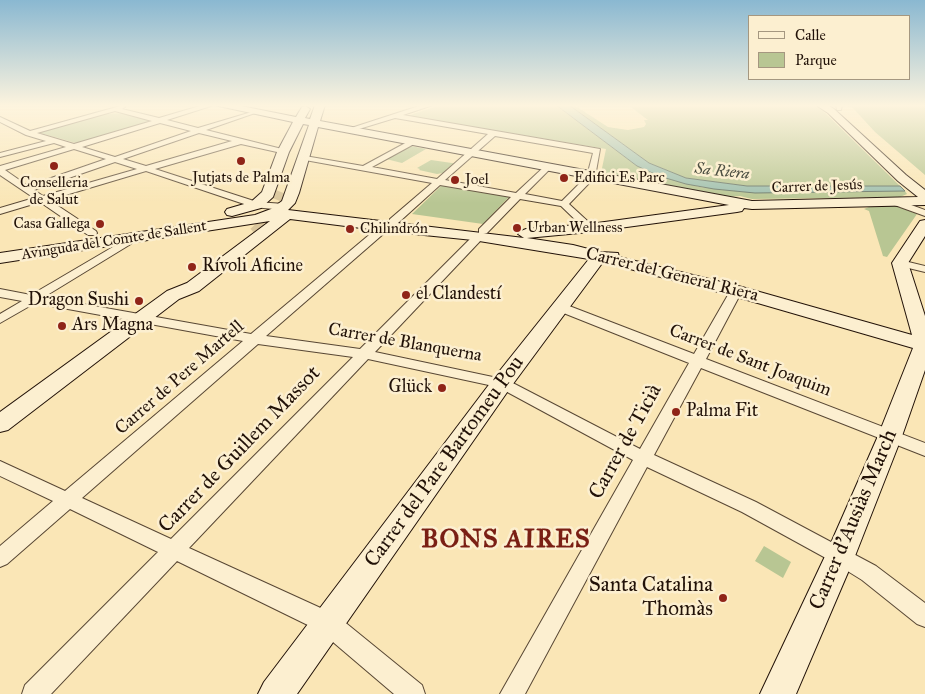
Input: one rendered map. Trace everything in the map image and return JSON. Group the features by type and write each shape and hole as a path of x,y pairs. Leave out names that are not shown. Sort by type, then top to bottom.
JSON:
{"main road":[{"path":"0,424 173,295 256,219 291,137"},
{"path":"281,192 298,142 294,137"},
{"path":"173,295 192,287 285,211 311,137"},
{"name":"Carrer de Jesús","path":"387,137 591,177 752,205 892,201 922,190"},
{"path":"859,137 902,178 922,190"},
{"path":"867,137 922,190"},
{"path":"513,235 590,228 721,212 752,205"},
{"path":"285,211 307,212 478,234"},
{"name":"Carrer del General Riera","path":"227,218 256,219 285,211 478,234 547,245 924,338"},
{"name":"Carrer del General Riera","path":"307,212 389,224"},
{"name":"Avinguda del Comte de Sallent","path":"0,247 92,233 227,218"},
{"name":"Avinguda del Comte de Sallent","path":"0,258 135,238 227,218"},
{"path":"924,338 900,263 925,224"},
{"name":"Carrer del General Riera","path":"478,234 513,235 578,243 629,255 924,338"},
{"path":"599,257 629,255"},
{"name":"Carrer del Pare Bartomeu Pou","path":"276,694 502,383 599,257"},
{"name":"Carrer d'Ausiàs March","path":"778,694 840,556 890,436 924,338"}],"street":[{"path":"43,137 147,169 256,219"},
{"path":"0,170 106,137"},
{"path":"27,189 179,137"},
{"path":"228,137 283,152"},
{"name":"Carrer de Pere Martell","path":"0,558 489,137"},
{"path":"519,137 597,151 591,177 564,204"},
{"path":"0,155 54,141"},
{"path":"0,211 242,141"},
{"path":"364,169 411,142"},
{"path":"305,158 564,204 590,228"},
{"name":"Carrer de Guillem Massot","path":"34,694 478,234 546,168"},
{"path":"0,170 92,233"},
{"path":"892,201 925,213"},
{"path":"0,319 135,238"},
{"path":"900,263 925,269"},
{"name":"Carrer de Ticià","path":"512,694 736,291"},
{"name":"Carrer de Blanquerna","path":"0,292 255,339 364,354 502,383 644,458 749,507 840,556 869,573 925,616"},
{"name":"Carrer de Sant Joaquim","path":"560,307 925,450"},
{"path":"0,468 328,623 413,694"}],"green space":[{"path":"56,137 100,137 79,144"},
{"path":"536,137 599,137 637,166 659,176 700,187 746,192 905,191 907,194 900,197 752,199 740,196 729,197 601,173 606,149"},
{"path":"614,137 850,137 900,186 747,186 686,178 649,163"},
{"path":"881,137 925,137 925,175"},
{"path":"411,146 426,149 402,163 386,159"},
{"path":"431,160 454,163 443,173 437,174 417,168"},
{"path":"442,185 509,197 483,224 412,214"},
{"path":"894,205 917,214 887,257 883,256 869,211 864,209"},
{"path":"764,546 791,562 783,578 755,561"}],"shaded area":[{"path":"599,137 614,137 649,163 686,178 747,186 900,186 905,191 755,193 686,184 659,176 637,166"}],"tunnel":[{"path":"255,234 269,222 281,192"}],"place":[{"name":"Jutjats de Palma","path":"241,161"},
{"name":"Conselleria de Salut","path":"54,166"},
{"name":"Edifici Es Parc","path":"564,178"},
{"name":"Joel","path":"455,180"},
{"name":"Casa Gallega","path":"100,224"},
{"name":"Urban Wellness","path":"517,228"},
{"name":"Chilindrón","path":"350,229"},
{"name":"Rívoli Aficine","path":"192,267"},
{"name":"el Clandestí","path":"406,295"},
{"name":"Dragon Sushi","path":"139,301"},
{"name":"Ars Magna","path":"62,326"},
{"name":"Glück","path":"442,388"},
{"name":"Palma Fit","path":"676,412"},
{"name":"Santa Catalina Thomàs","path":"723,598"}],"district":[{"name":"BONS AIRES","path":"506,541"}],"water label":[{"name":"Sa Riera","path":"722,172"}]}
